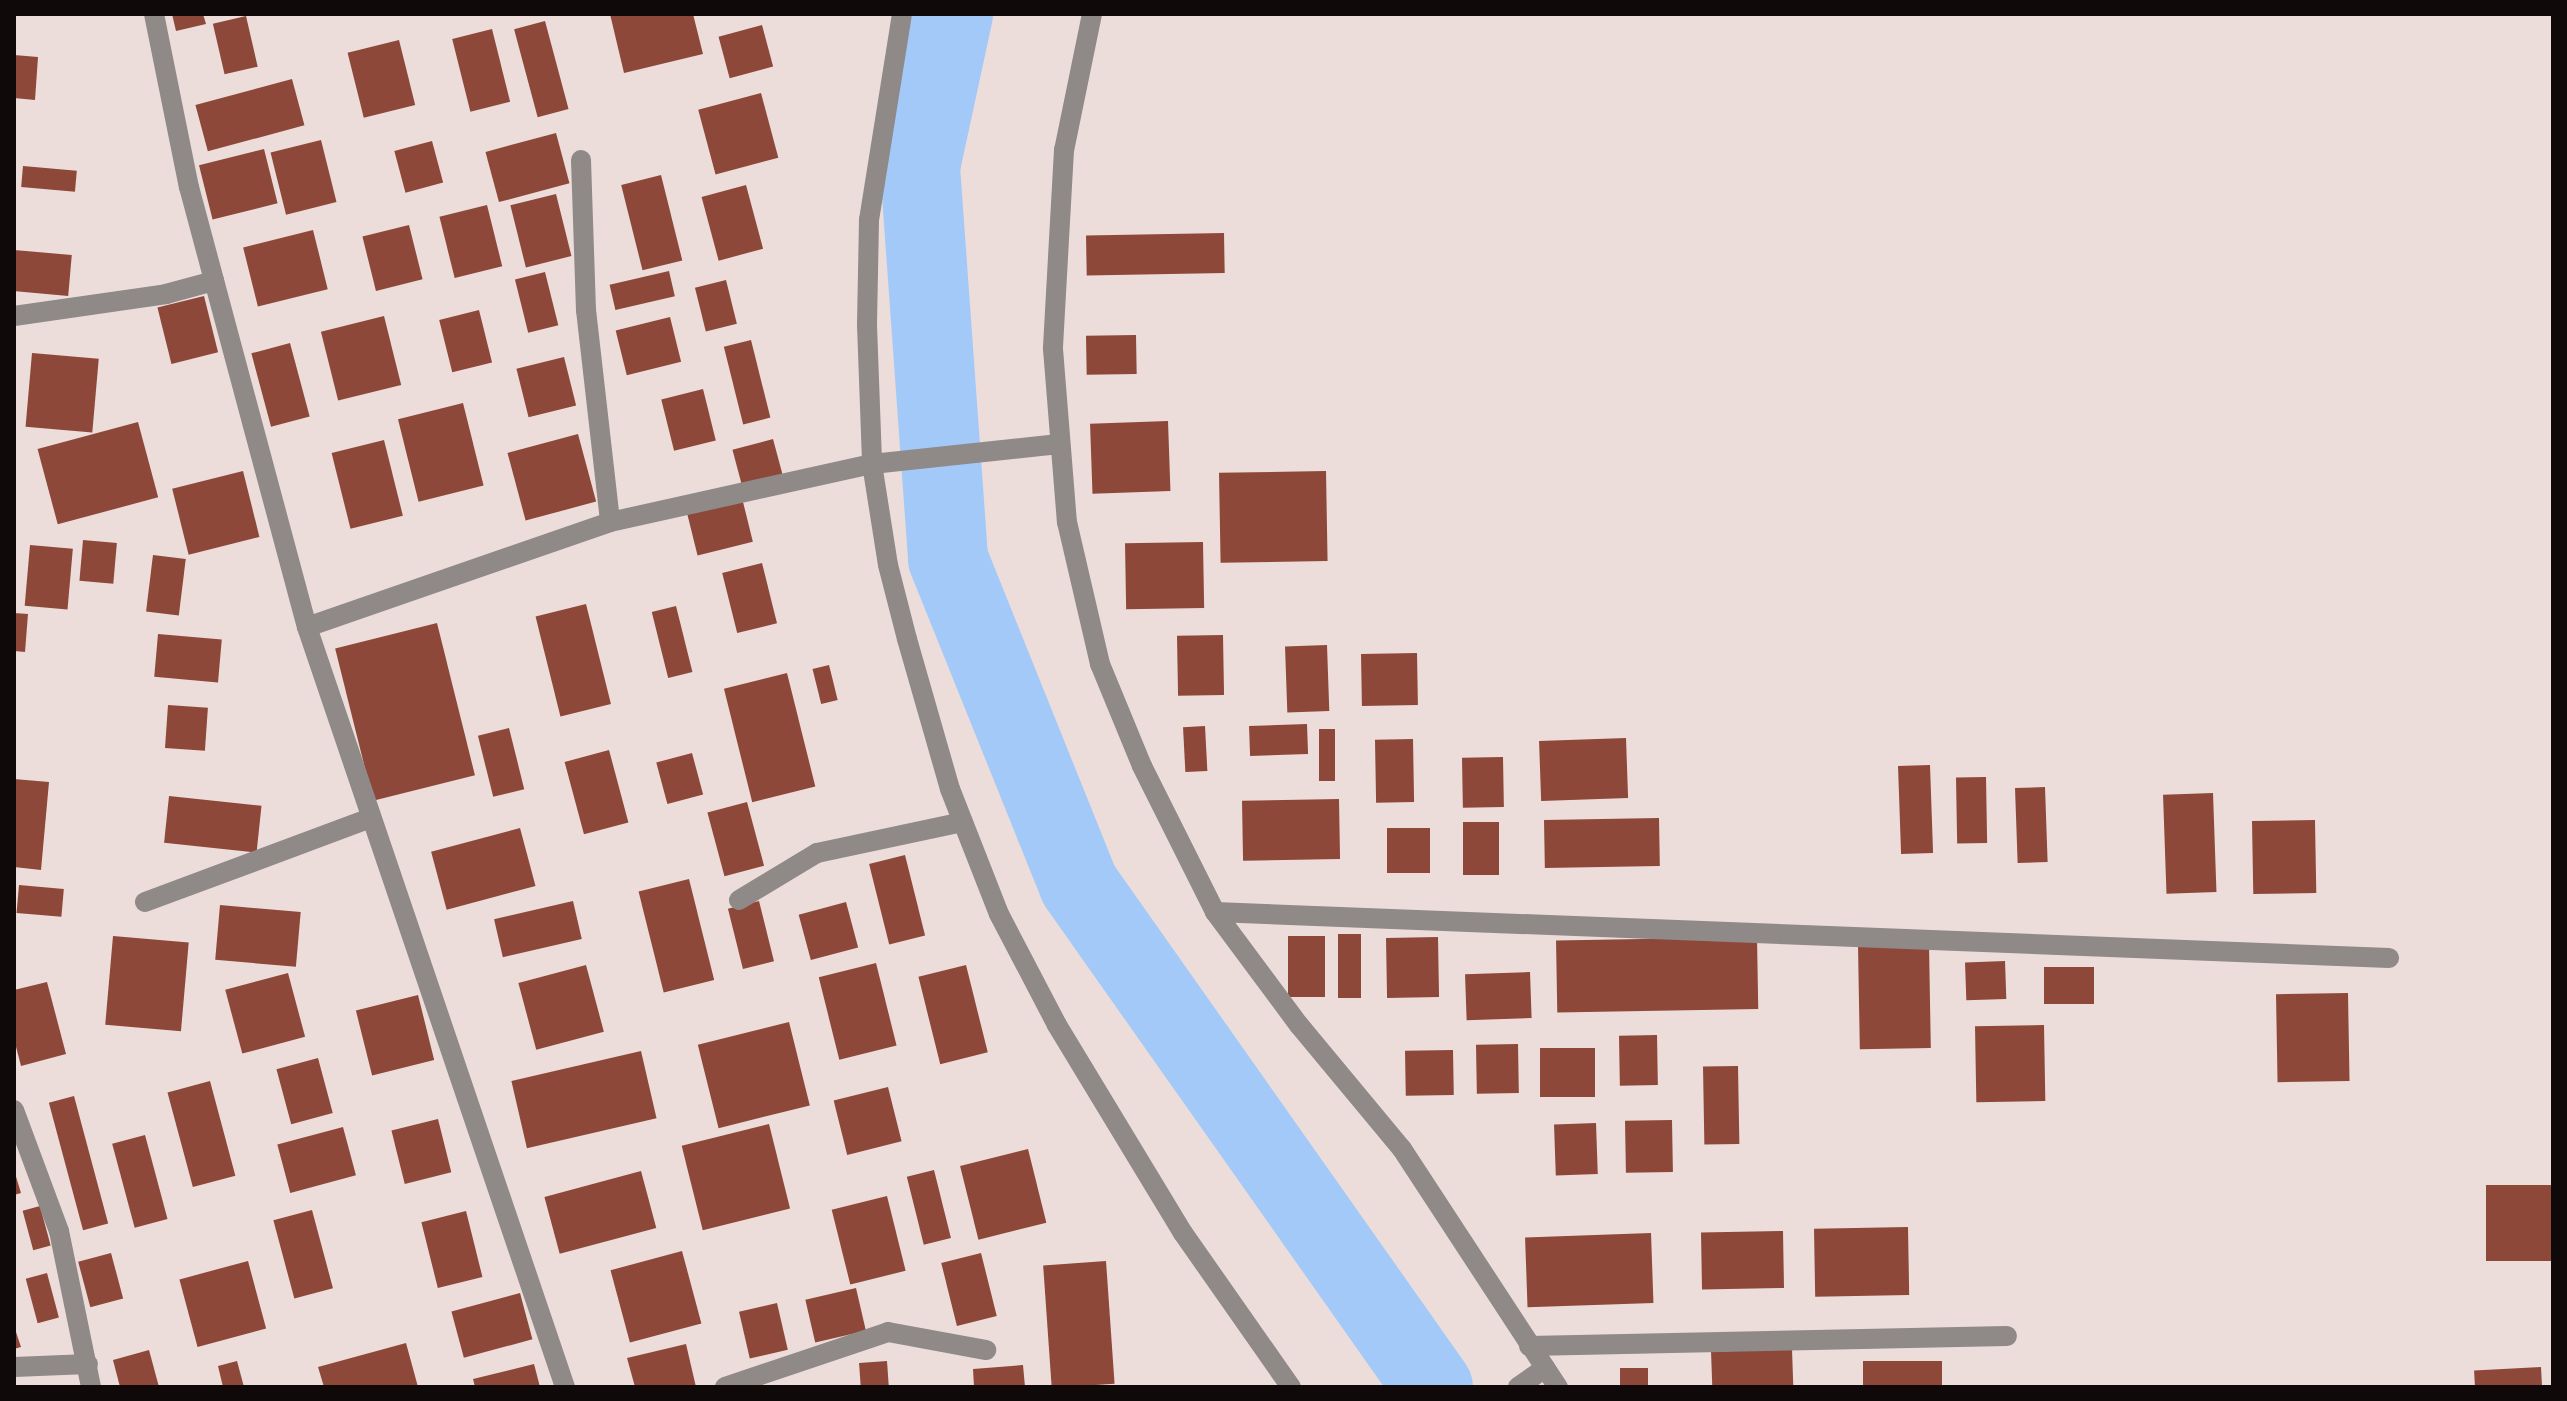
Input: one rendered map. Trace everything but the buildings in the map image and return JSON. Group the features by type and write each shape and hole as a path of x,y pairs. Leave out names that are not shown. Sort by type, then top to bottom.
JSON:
{"street":[{"path":"154,14 162,70 214,281 307,627 565,1387"},
{"path":"902,14 869,220 867,325 872,464 888,565 963,822 999,914 1057,1025 1183,1233 1291,1387"},
{"path":"1092,14 1064,150 1054,269 1059,444 1067,522 1100,664 1142,766 1215,912 1299,1025 1402,1149 1558,1387"},
{"path":"581,160 586,310 610,522"},
{"path":"14,316 166,294 214,281"},
{"path":"307,627 610,522 872,464 1059,444"},
{"path":"145,902 371,818"},
{"path":"739,900 817,853 963,822"},
{"path":"1215,912 2389,958"},
{"path":"14,1110 59,1231 91,1387"},
{"path":"725,1387 888,1332 986,1350"},
{"path":"1529,1346 2007,1336"},
{"path":"14,1367 88,1364"},
{"path":"1518,1387 1545,1368"}],"waterway":[{"path":"953,14 920,167 948,559 1079,885 1433,1387"}]}
